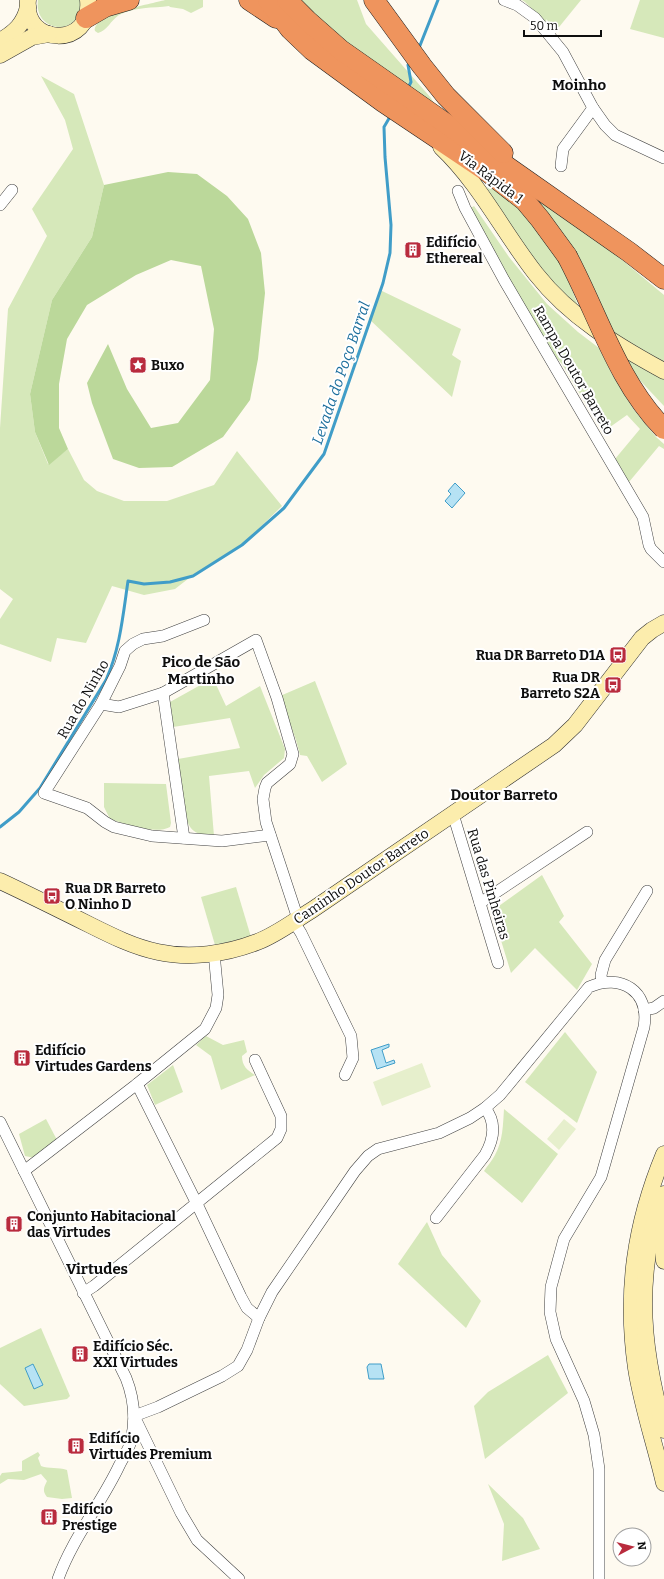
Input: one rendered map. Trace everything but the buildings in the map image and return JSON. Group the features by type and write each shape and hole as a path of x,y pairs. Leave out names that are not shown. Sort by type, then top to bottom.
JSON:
{"highway":[{"path":"87,9 105,7 129,0"},
{"path":"249,0 290,29"},
{"name":"Via Rápida 1","path":"268,0 290,29 312,50 418,126 489,173 525,201 567,256 621,369 645,406 664,429"},
{"name":"Via Rápida 1","path":"287,0 341,50 629,252 664,280"},
{"path":"359,0 396,31"},
{"path":"374,0 446,96 538,189"}],"main road":[{"path":"28,4 30,16 34,24 48,34 56,36 71,33 81,26 87,9"},
{"path":"0,41 20,27 25,18 28,4"},
{"path":"0,55 32,37 48,34"},
{"path":"418,126 462,169 537,275 562,303 580,319 631,353 664,371"},
{"path":"629,252 664,270"},
{"name":"Caminho Doutor Barreto","path":"0,881 134,945 157,952 176,955 214,953 240,948 258,942 296,920 539,756 564,736 580,719 638,643 652,630 664,623"},
{"path":"664,1154 640,1224 635,1248 631,1306 636,1369 664,1483"},
{"path":"664,1194 652,1233 647,1259 644,1299 646,1348 655,1397 664,1430"},
{"path":"664,1223 662,1237 664,1261"}],"street":[{"path":"504,0 517,5 535,18 563,52 593,108 605,125 615,135 664,158"},
{"path":"561,166 562,149 593,108"},
{"path":"0,205 12,190"},
{"name":"Rampa Doutor Barreto","path":"458,191 465,208 504,280 643,517 651,549 664,562"},
{"name":"Rua do Ninho","path":"184,838 152,836 114,827 87,808 44,792 100,704 120,666 126,651 133,644 143,639 163,636 204,620"},
{"path":"100,704 119,707 163,693 256,640 277,698 294,754 290,764 267,783 263,793 266,822 296,920 351,1036 353,1058 345,1074"},
{"path":"163,693 184,838 230,841 270,835"},
{"name":"Rua das Pinheiras","path":"453,814 498,963"},
{"path":"480,904 587,832"},
{"path":"602,982 601,975 605,960 647,891"},
{"path":"24,1171 138,1084 205,1029 216,1008 218,995 214,953"},
{"path":"134,1416 158,1407 234,1370 242,1362 259,1318 272,1292 355,1170 368,1156 380,1148 439,1133 470,1118 485,1108 500,1095 589,987 602,982 622,983 636,993 642,1003 644,1010 644,1027 601,1177 564,1239 551,1287 550,1312 556,1339 584,1401 594,1435 599,1469 599,1579"},
{"path":"644,1010 654,1008 664,1001"},
{"path":"83,1292 94,1286 277,1138 281,1128 282,1116 255,1060"},
{"path":"138,1084 247,1308 259,1318"},
{"path":"436,1218 486,1155 491,1145 493,1138 492,1121 485,1108"},
{"path":"0,1122 131,1391 134,1416 130,1444 111,1482 69,1553 58,1579"},
{"path":"134,1416 181,1513 197,1540 238,1579"}],"green space":[{"path":"38,0 81,0 79,13 74,21 67,26 58,27 50,25 43,19 38,11"},
{"path":"165,0 203,0 203,7 191,13 183,9 169,6 131,10 119,15 101,32 98,33 95,31 97,25 112,15"},
{"path":"293,0 357,0 366,24 431,98 434,104 431,108"},
{"path":"522,0 581,0 555,32"},
{"path":"640,0 664,0 664,38 630,29"},
{"path":"41,76 74,94 104,185 92,237 52,300 30,394 35,432 48,464 68,449 84,480 97,491 124,501 167,501 214,485 237,451 282,506 242,545 193,575 175,589 144,595 112,586 86,643 57,638 51,662 0,644 0,619 13,599 0,589 0,428 8,309 47,236 32,209 73,149 65,120"},
{"path":"168,172 197,174 227,196 248,219 261,253 265,293 258,359 250,400 223,437 172,467 139,468 113,459 92,403 87,383 108,344 127,389 151,428 178,423 210,380 214,329 201,266 171,260 136,275 87,305 67,339 59,384 59,428 68,449 49,465 35,432 30,394 52,300 92,237 104,185"},
{"path":"483,178 514,204 538,230 563,270 580,312 546,276 495,205"},
{"path":"538,200 609,249 664,295 664,406 634,374 535,202"},
{"path":"474,206 509,257 547,304 578,332 599,348 613,376 634,410 656,437 664,444 664,449 659,446 629,482 615,459 640,429 627,415 603,432 562,364 548,349 469,209"},
{"path":"380,290 461,329 452,355 461,361 452,397 369,319"},
{"path":"213,678 226,706 260,686 285,749 284,758 264,775 255,788 249,771 209,776 214,836 198,833 189,826 178,759 240,748 230,718 173,727 170,702"},
{"path":"315,681 347,764 322,782 307,756 300,755 280,696"},
{"path":"104,783 166,784 171,823 170,827 156,830 148,829 110,819 104,807"},
{"path":"542,875 564,916 559,922 592,964 577,990 535,948 511,973 492,911"},
{"path":"236,887 251,937 215,945 201,897"},
{"path":"565,1032 597,1072 577,1123 525,1082"},
{"path":"206,1036 223,1045 244,1040 247,1052 242,1056 243,1062 247,1069 255,1075 221,1090 211,1056 196,1045"},
{"path":"422,1063 431,1087 382,1106 373,1082"},
{"path":"173,1065 183,1092 155,1105 147,1085"},
{"path":"504,1109 558,1154 522,1203 484,1171 494,1157 500,1144"},
{"path":"46,1119 57,1140 35,1158 25,1156 19,1134"},
{"path":"564,1119 576,1129 559,1150 547,1139"},
{"path":"427,1222 442,1255 481,1301 466,1328 398,1264"},
{"path":"41,1328 70,1396 67,1399 24,1406 0,1384 0,1348"},
{"path":"548,1355 568,1393 485,1459 474,1406 488,1392"},
{"path":"38,1452 40,1455 38,1458 41,1466 67,1470 72,1498 62,1499 47,1497 44,1493 44,1489 47,1481 41,1474 24,1480 8,1479 0,1484 0,1476 2,1473 22,1471 22,1461"},
{"path":"488,1484 523,1518 540,1549 502,1561 504,1524"}],"water":[{"path":"455,483 465,493 452,508 445,501 451,494 448,491"},
{"path":"389,1044 389,1047 382,1050 386,1063 394,1060 395,1063 377,1069 371,1050"},
{"path":"33,1364 43,1385 34,1389 25,1368"},
{"path":"369,1364 381,1364 384,1379 369,1379 367,1367"}],"waterway":[{"name":"Levada do Poço Barral","path":"419,48 438,0"},
{"name":"Levada do Poço Barral","path":"408,65 411,82 408,88"},
{"name":"Levada do Poço Barral","path":"0,827 19,812 40,788 106,680 118,644 128,581 144,584 170,582 193,576 242,545 284,508 324,454 383,283 390,253 391,225 384,127 391,115"}],"place":[{"name":"Edifício Ethereal","path":"413,250"},
{"name":"Buxo","path":"138,365"},
{"name":"Rua DR Barreto D1A","path":"618,655"},
{"name":"Rua DR Barreto S2A","path":"613,685"},
{"name":"Rua DR Barreto O Ninho D","path":"52,896"},
{"name":"Edifício Virtudes Gardens","path":"22,1058"},
{"name":"Conjunto Habitacional das Virtudes","path":"14,1224"},
{"name":"Edifício Séc. XXI Virtudes","path":"80,1354"},
{"name":"Edifício Virtudes Premium","path":"76,1446"},
{"name":"Edifício Prestige","path":"49,1517"}],"district":[{"name":"Moinho","path":"579,85"},
{"name":"Pico de São Martinho","path":"201,670"},
{"name":"Doutor Barreto","path":"504,795"},
{"name":"Virtudes","path":"97,1269"}]}
